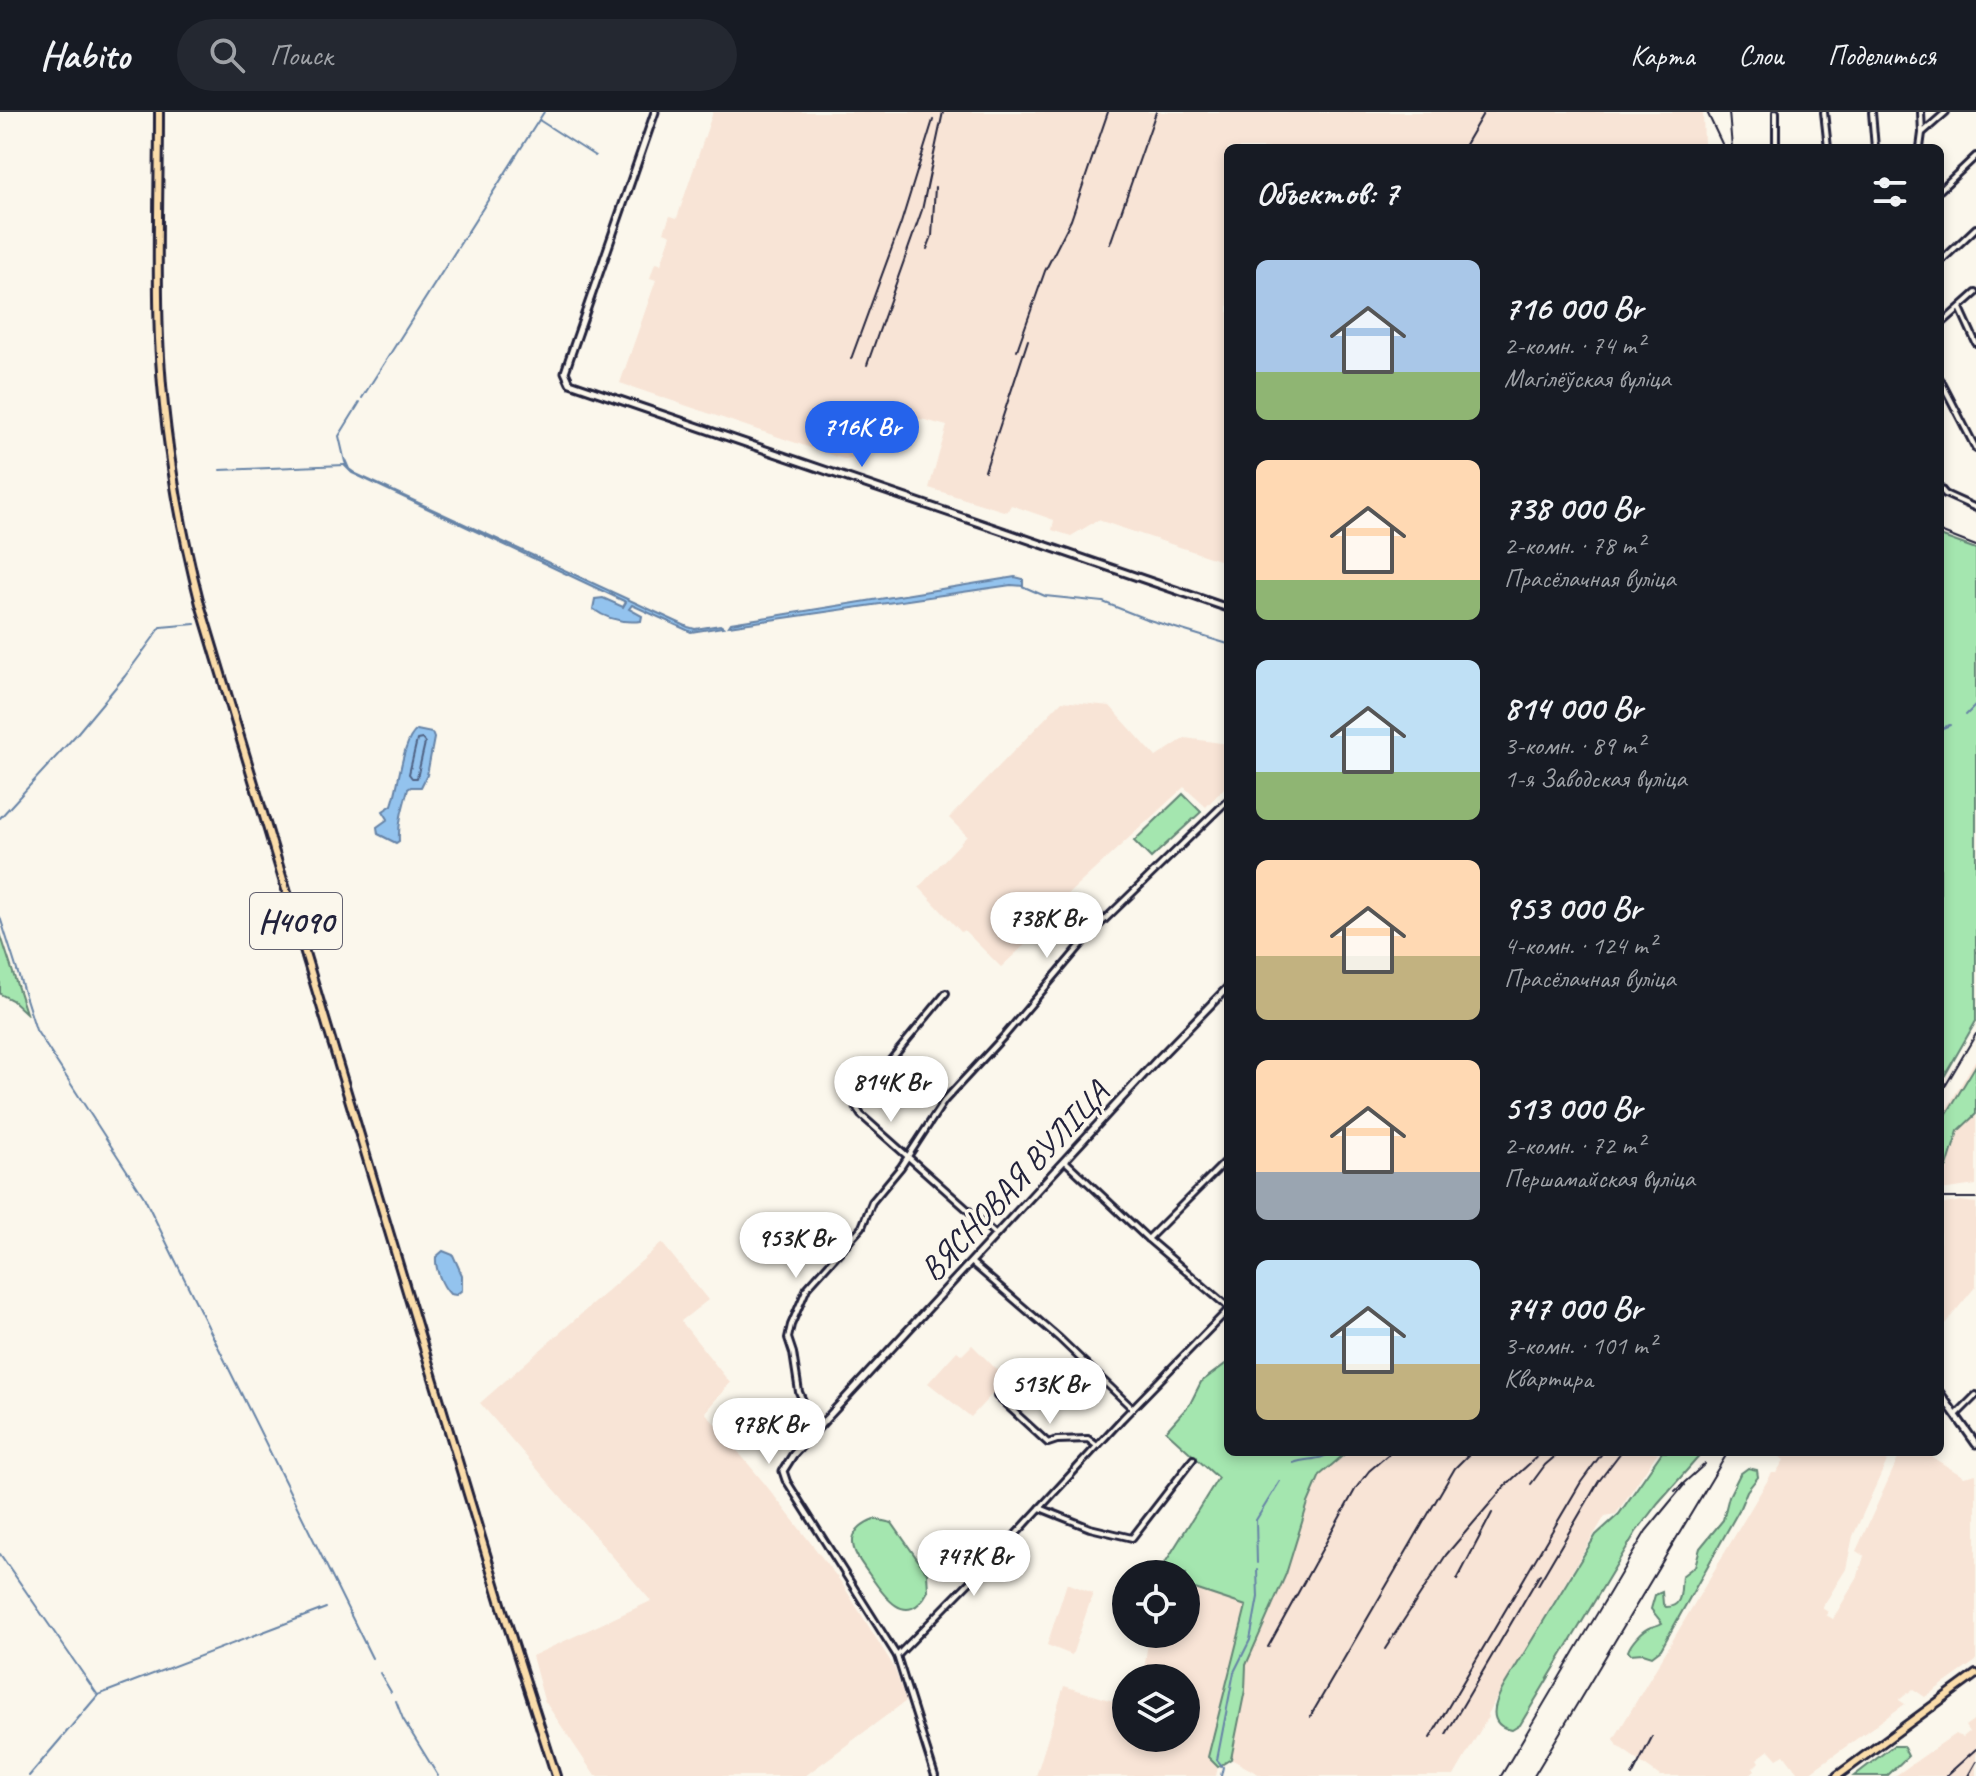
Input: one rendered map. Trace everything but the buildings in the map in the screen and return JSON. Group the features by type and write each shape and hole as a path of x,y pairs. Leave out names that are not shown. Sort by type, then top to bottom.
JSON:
{"main road":[{"name":"Н4090","path":"159,112 159,342 173,474 186,551 493,1576 556,1776"},
{"path":"1837,1776 1976,1674"}],"street":[{"path":"655,112 570,357 565,375 570,383 1224,607"},
{"path":"1776,112 1776,144"},
{"path":"1824,112 1828,144"},
{"path":"1872,112 1875,144"},
{"path":"1921,112 1921,144"},
{"path":"1922,133 1946,112"},
{"path":"1945,184 1976,156"},
{"path":"1944,258 1976,228"},
{"path":"1944,321 1976,293"},
{"path":"1960,306 1959,312 1976,343"},
{"path":"1944,387 1976,449"},
{"path":"1944,492 1976,508"},
{"path":"816,1429 799,1392 788,1338 807,1288 862,1227 872,1202 901,1167 944,1101 1005,1035 1092,932 1224,804"},
{"name":"ВЯСНОВАЯ ВУЛІЦА","path":"786,1480 783,1471 816,1429 1224,991"},
{"path":"946,993 861,1096 856,1107 861,1115 996,1235"},
{"path":"1065,1161 1224,1306"},
{"path":"1148,1239 1224,1163"},
{"path":"971,1262 1059,1338 1132,1408"},
{"path":"897,1656 1224,1313"},
{"path":"1956,1415 1976,1395"},
{"path":"997,1396 1048,1443 1088,1439 1097,1446"},
{"path":"1944,1398 1976,1444"},
{"path":"1040,1508 1090,1528 1132,1538 1193,1459"},
{"path":"786,1480 897,1656 935,1776"}],"shaded area":[{"path":"713,112 1703,112 1704,144 1224,144 1224,562 1098,520 1071,536 1052,530 1054,520 1011,505 1007,512 929,488 947,426 884,409 870,454 846,460 620,383 656,280 650,278 655,263 661,264 671,235 664,232 670,216 677,218"},
{"path":"1062,701 1110,706 1156,757 1185,738 1224,743 1224,788 1206,807 1184,787 1041,919 1045,926 1001,967 964,930 961,932 919,887 967,836 949,818"},
{"path":"1976,1059 1976,1185 1944,1189 1944,1113"},
{"path":"1961,1201 1976,1203 1976,1286 1944,1325 1944,1204"},
{"path":"662,1243 708,1300 681,1321 730,1383 705,1412 841,1582 894,1667 906,1701 805,1776 595,1776 544,1700 532,1656 651,1601 480,1403"},
{"path":"972,1345 1006,1379 971,1417 928,1383 957,1351 962,1355"},
{"path":"1342,1456 1655,1456 1616,1514 1605,1516 1487,1714 1454,1776 1262,1776 1231,1759 1245,1690 1246,1665 1286,1574 1320,1475"},
{"path":"1779,1456 1889,1456 1853,1536 1846,1569 1822,1608 1833,1619 1858,1576 1864,1556 1856,1551 1899,1456 1930,1456 1964,1477 1976,1474 1976,1661 1925,1697 1913,1689 1899,1700 1905,1704 1805,1776 1800,1776 1784,1755 1777,1759 1769,1750 1757,1759 1759,1762 1753,1768 1755,1771 1749,1776 1660,1776 1618,1746 1614,1739 1772,1473 1776,1473 1784,1460"},
{"path":"1067,1583 1093,1593 1072,1655 1047,1645"},
{"path":"1200,1591 1246,1606 1208,1757 1218,1767 1216,1776 1036,1776 1064,1686 1112,1701 1112,1752 1200,1752 1200,1664 1145,1664 1147,1648 1200,1648"},
{"path":"1976,1718 1976,1776 1895,1776 1955,1734 1963,1737 1969,1732 1965,1726"}],"green space":[{"path":"1944,537 1976,549 1976,1021 1944,1077"},
{"path":"1183,794 1201,812 1151,858 1134,841"},
{"path":"0,933 26,1013 0,994"},
{"path":"1976,1065 1976,1114 1958,1131 1944,1170 1944,1118"},
{"path":"1224,1365 1224,1456 1342,1456 1320,1475 1308,1503 1286,1574 1246,1665 1245,1690 1231,1759 1218,1767 1208,1757 1246,1606 1200,1591 1200,1560 1167,1560 1218,1478 1166,1431 1190,1404 1201,1382"},
{"path":"1659,1456 1699,1456 1636,1532 1520,1725 1512,1730 1504,1727 1498,1723 1494,1712 1504,1686 1596,1535 1619,1514"},
{"path":"1748,1468 1757,1470 1758,1477 1747,1491 1661,1649 1652,1656 1630,1654 1629,1648 1641,1634 1662,1623 1651,1609 1655,1595 1662,1592 1666,1607 1678,1601 1682,1576 1695,1566 1700,1548 1723,1520 1729,1496 1740,1474"},
{"path":"874,1519 892,1523 927,1573 928,1591 912,1608 904,1609 888,1599 856,1554 853,1540 856,1532"},
{"path":"1893,1746 1903,1746 1908,1756 1887,1776 1854,1776"}],"water":[{"path":"346,462 356,474 688,627 723,627 691,632 632,605 629,609 642,616 641,621 622,621 604,616 593,609 595,599 603,598 623,607 626,602 352,473 345,466"},
{"path":"1015,577 1023,579 1023,586 1011,585 729,626 731,623"},
{"path":"417,730 432,733 434,738 427,775 421,787 408,789 400,821 399,841 396,843 378,834 377,827 388,819 383,811 392,805 404,753"},
{"path":"443,1251 453,1255 462,1275 462,1290 456,1295 447,1291 438,1272 436,1257"}],"waterway":[{"path":"362,398 544,112"},
{"path":"539,120 595,156"},
{"path":"345,462 339,436 360,402"},
{"path":"220,470 345,465"},
{"path":"1022,586 1045,596 1103,602 1224,643"},
{"path":"0,818 75,736 161,627 195,624"},
{"path":"1966,715 1976,705"},
{"path":"1944,727 1950,725"},
{"path":"0,917 36,1030 144,1197 372,1658"},
{"path":"1293,1463 1325,1456"},
{"path":"1257,1563 1256,1520 1280,1481"},
{"path":"0,1554 97,1694"},
{"path":"1221,1776 1223,1767 1217,1760 1234,1672 1250,1640 1258,1597 1257,1570"},
{"path":"29,1776 98,1695 326,1608"},
{"path":"380,1673 391,1692"},
{"path":"396,1701 403,1719 438,1776"}],"railway":[{"path":"867,365 922,210 943,112"},
{"path":"1017,350 1045,271 1071,220 1108,112"},
{"path":"1110,244 1156,112"},
{"path":"1465,144 1484,112"},
{"path":"1707,112 1722,144"},
{"path":"1729,112 1732,144"},
{"path":"851,359 901,223 933,120"},
{"path":"927,249 932,236 935,187"},
{"path":"985,471 1028,340"},
{"path":"1944,534 1976,546"},
{"path":"1944,1088 1976,1034"},
{"path":"1944,1198 1976,1198"},
{"path":"1268,1647 1356,1488 1386,1456"},
{"path":"1310,1717 1455,1468 1467,1456"},
{"path":"1385,1649 1446,1555 1505,1486 1538,1456"},
{"path":"1531,1484 1555,1456"},
{"path":"1430,1738 1581,1482 1600,1456"},
{"path":"1538,1585 1599,1481 1618,1456"},
{"path":"1534,1776 1726,1456"},
{"path":"1675,1491 1705,1464"},
{"path":"1501,1776 1646,1531 1684,1485"},
{"path":"1457,1580 1492,1513"},
{"path":"1446,1734 1540,1574"},
{"path":"1632,1776 1652,1737"},
{"path":"1946,1776 1976,1749"},
{"path":"1968,1776 1976,1762"}]}
